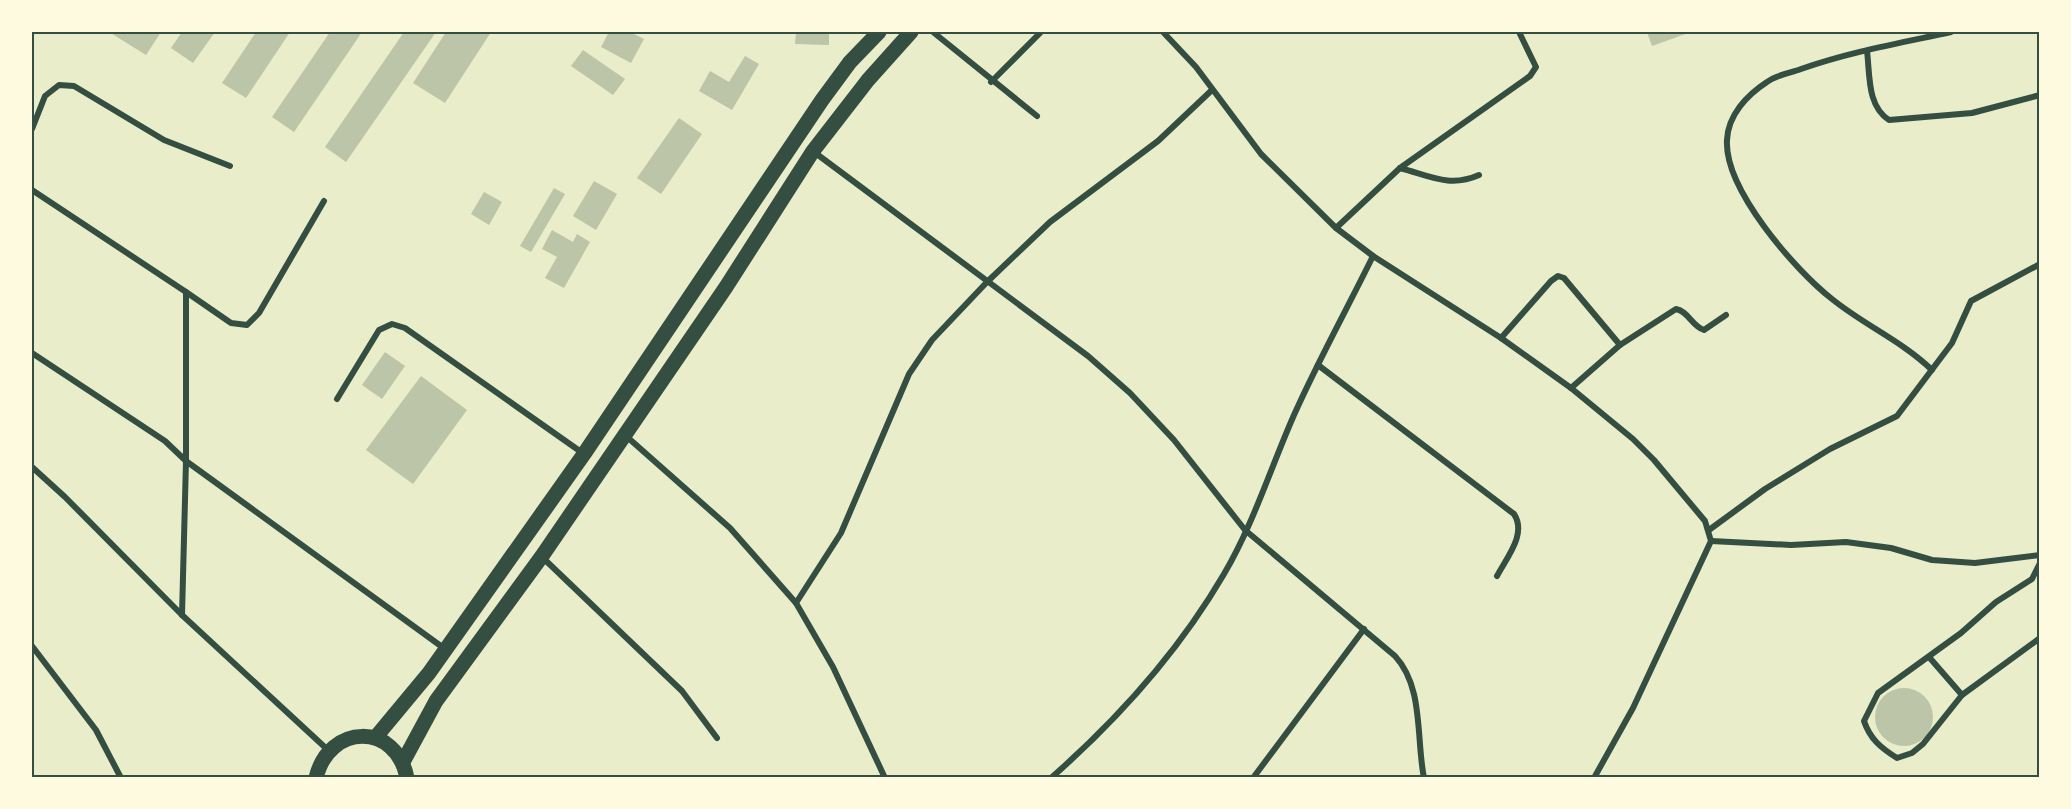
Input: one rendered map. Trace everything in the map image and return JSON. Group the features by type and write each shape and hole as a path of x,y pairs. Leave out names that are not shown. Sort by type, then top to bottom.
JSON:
{"main road":[{"path":"375,738 445,650 584,454 822,100 850,62 879,32"},
{"path":"403,762 436,701 542,556 623,433 726,287 813,152 868,80 911,32"},
{"path":"316,777 320,764 329,751 349,738 375,738 392,748 403,762 407,777"}],"street":[{"path":"933,32 991,82 1037,116"},
{"path":"991,82 1041,32"},
{"path":"1163,32 1196,67 1261,154 1336,228 1373,256 1501,338 1571,388 1634,439 1654,460 1709,530 1711,541 1633,708 1594,777"},
{"path":"1336,228 1400,168 1530,76 1536,67 1519,32"},
{"path":"1932,370 1912,351 1831,299 1780,246 1748,204 1733,174 1727,140 1736,111 1751,93 1769,80 1835,57 1951,32"},
{"path":"1867,51 1874,103 1878,113 1889,120 1972,113 2040,95"},
{"path":"32,129 45,96 59,85 74,86 164,140 230,166"},
{"path":"796,603 841,533 909,374 932,340 987,282 1050,222 1158,141 1212,90"},
{"path":"813,152 1088,356 1130,393 1174,440 1245,530 1364,629 1407,668 1412,684 1423,777"},
{"path":"1400,168 1451,182 1463,182 1479,175"},
{"path":"32,190 231,323 247,325 260,313 324,201"},
{"path":"1050,777 1096,738 1169,655 1225,573 1318,365 1373,256"},
{"path":"1709,530 1765,489 1830,449 1897,416 1952,343 1971,301 2040,264"},
{"path":"1501,338 1558,276 1564,278 1620,345"},
{"path":"182,615 186,460 186,292"},
{"path":"1571,388 1620,345 1676,309 1681,309 1700,329 1704,330 1726,315"},
{"path":"337,399 379,330 392,324 405,328 584,454"},
{"path":"32,353 165,441 186,460 445,650"},
{"path":"1318,365 1514,514 1520,522 1519,534 1497,576"},
{"path":"623,433 730,528 796,603 833,667 885,777"},
{"path":"32,468 65,497 182,615 329,751"},
{"path":"1711,541 1791,545 1846,542 1891,548 1932,560 1975,563 2040,555"},
{"path":"542,556 682,691 717,738"},
{"path":"2040,563 2032,579 1996,602 1929,657 1878,693 1864,721 1869,734 1882,749 1897,758 1905,757 1923,744 1962,695 2040,638"},
{"path":"1253,777 1364,629"},
{"path":"32,646 96,730 121,777"},
{"path":"1929,657 1962,695"}],"building":[{"path":"109,32 161,32 146,55"},
{"path":"182,32 215,32 193,63 171,48"},
{"path":"256,32 290,32 246,98 222,83"},
{"path":"330,32 362,32 294,132 272,117"},
{"path":"404,32 436,32 346,162 325,147"},
{"path":"446,32 491,32 445,103 413,83"},
{"path":"609,32 630,32 644,39 631,63 601,47"},
{"path":"796,32 829,32 829,45 795,44"},
{"path":"1647,32 1691,32 1652,46"},
{"path":"583,50 625,79 613,95 571,66"},
{"path":"745,56 759,64 732,110 699,91 710,71 729,82"},
{"path":"679,118 702,134 661,194 637,178"},
{"path":"594,181 617,194 596,230 573,216"},
{"path":"554,188 565,194 531,252 520,246"},
{"path":"484,192 502,202 489,225 471,214"},
{"path":"552,230 573,242 577,234 590,242 564,288 545,278 557,257 542,249"},
{"path":"385,352 405,366 382,399 362,385"},
{"path":"421,376 467,410 413,484 366,450"},
{"path":"1904,688 1915,690 1928,701 1933,717 1931,728 1920,741 1904,746 1893,744 1880,733 1875,717 1877,706 1888,693"}]}
